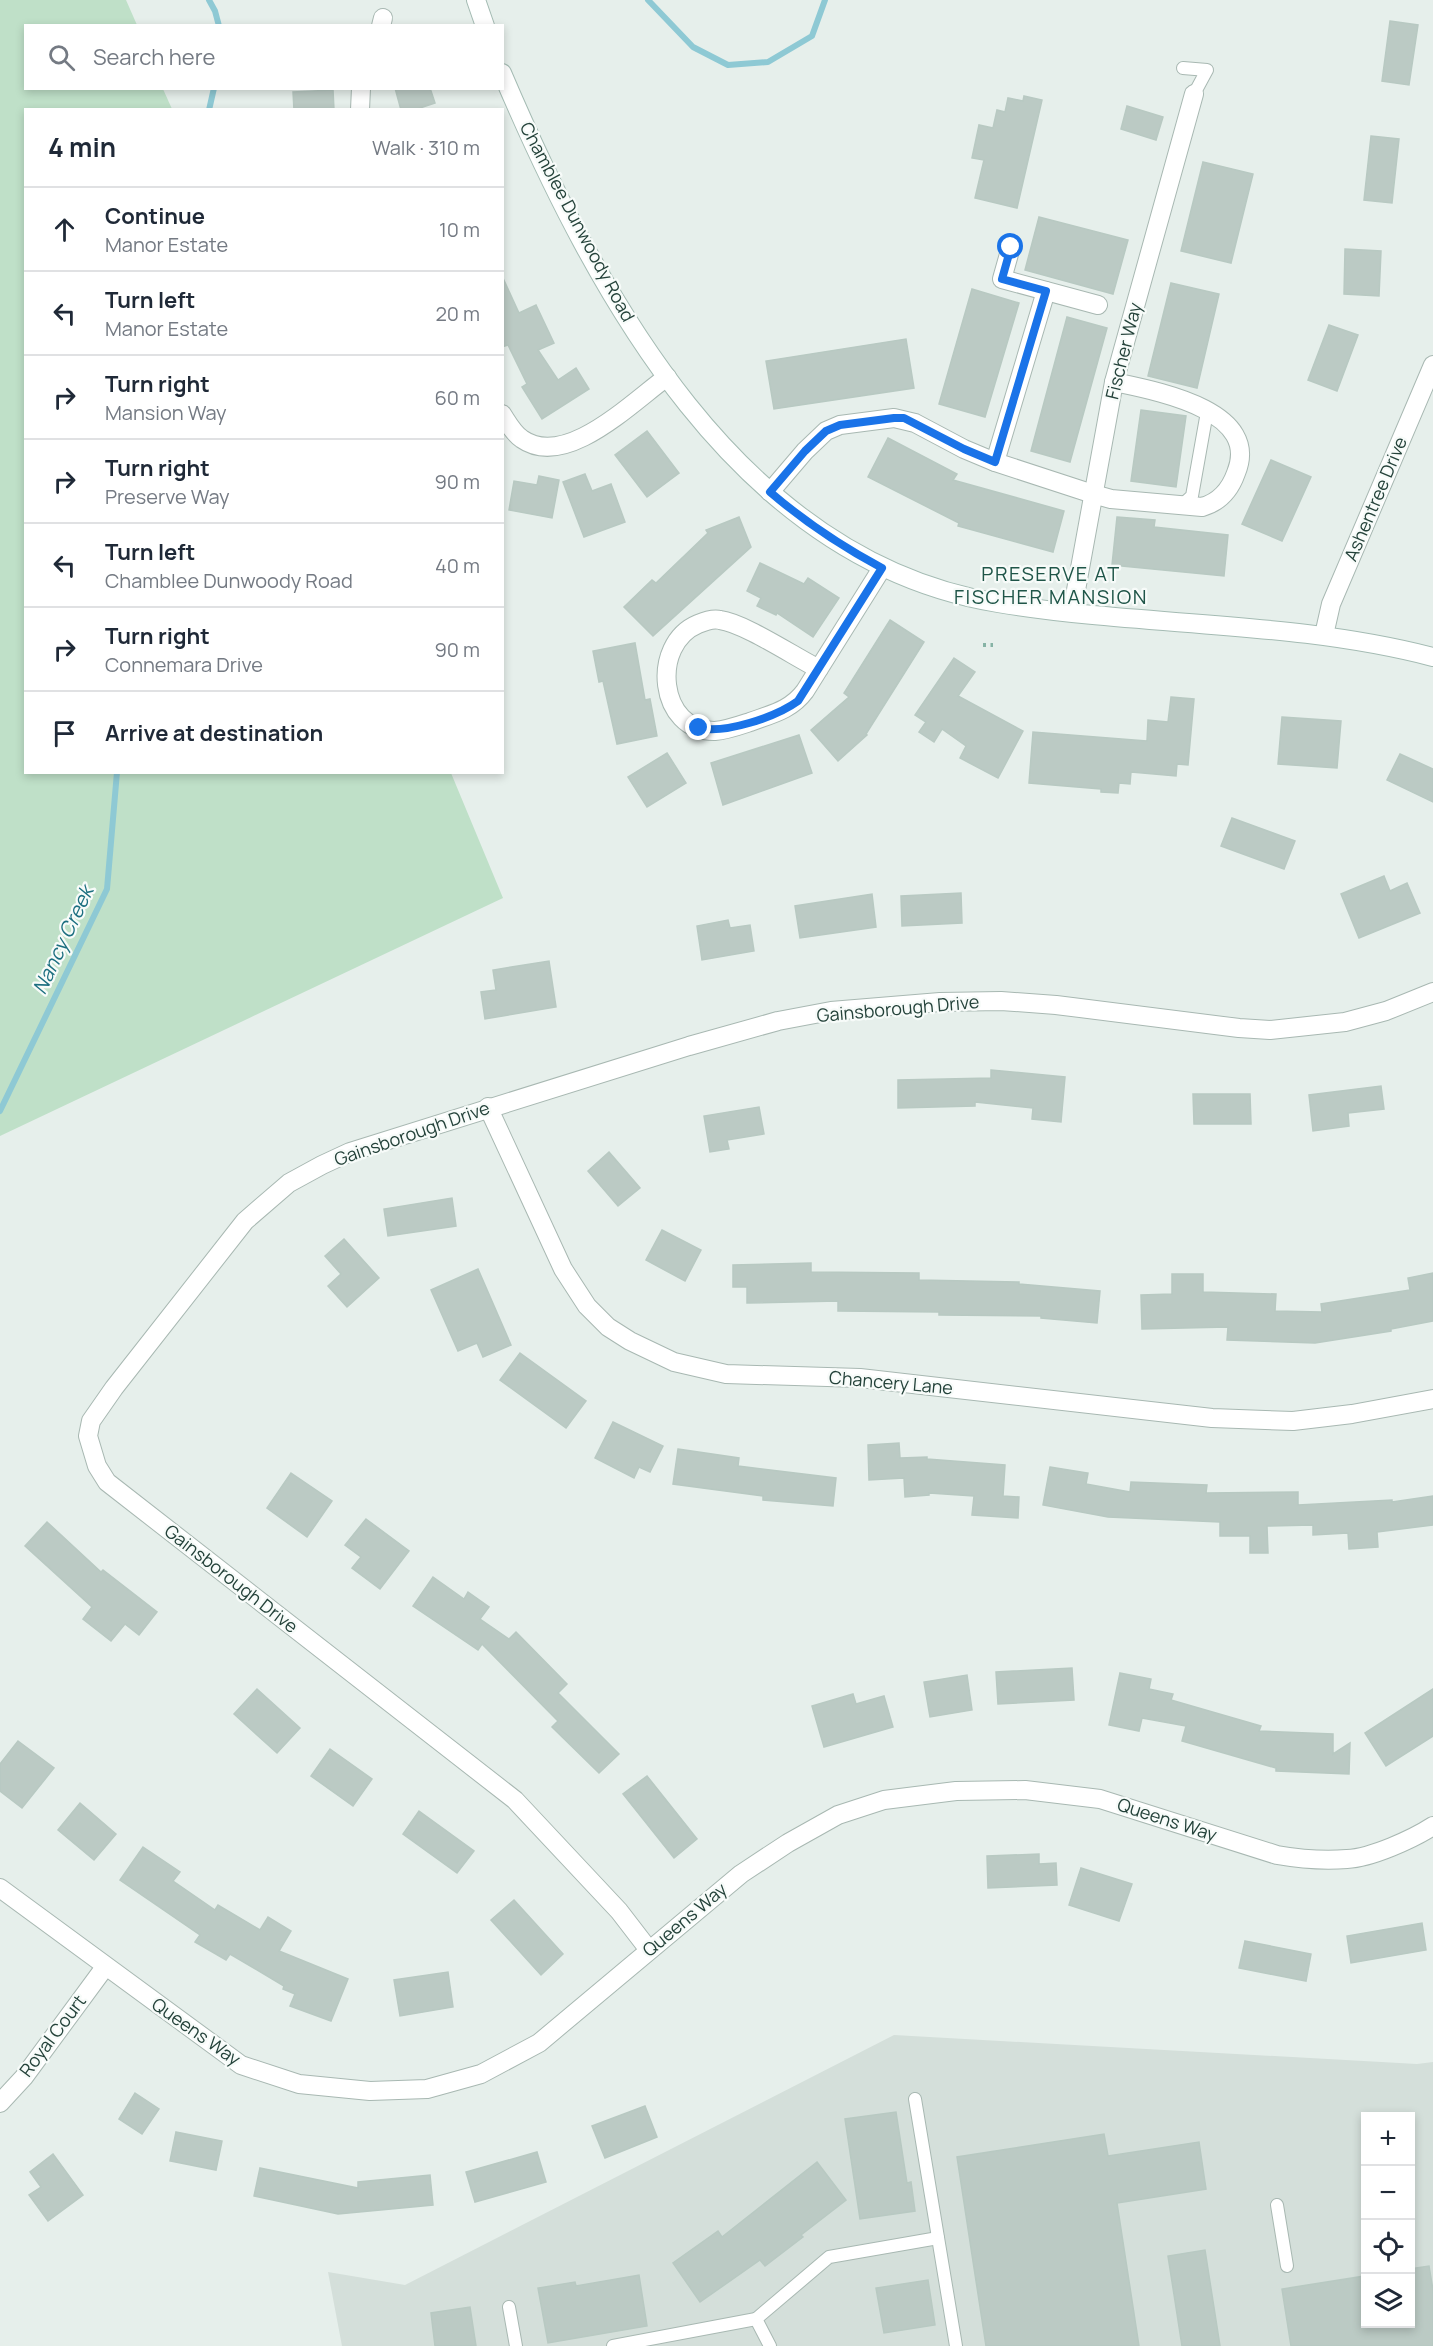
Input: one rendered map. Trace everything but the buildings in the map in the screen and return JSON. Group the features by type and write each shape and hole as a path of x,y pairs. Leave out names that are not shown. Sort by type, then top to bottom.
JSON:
{"street":[{"path":"476,0 484,24"},
{"name":"Chamblee Dunwoody Road","path":"504,77 588,251 667,377 714,435 770,492 797,516 845,548 882,568 944,591 971,598 1072,612 1324,635 1433,657"},
{"path":"360,108 361,90"},
{"name":"Fischer Way","path":"1072,612 1114,381 1194,94"},
{"path":"1011,247 1002,279 1098,305"},
{"path":"995,462 1046,291"},
{"name":"Ashentree Drive","path":"1324,635 1331,604 1433,365"},
{"path":"504,417 523,440 537,446 565,445 602,427 667,377"},
{"path":"770,492 805,451 826,431 840,425 894,418 915,423 964,449 995,462 1111,499 1202,507 1211,505 1227,492 1240,458 1237,436 1229,425 1208,412 1177,398 1114,381"},
{"path":"819,669 736,624 719,619 693,626 679,638 668,655 666,670 674,710 685,721 712,731 728,729 787,709 798,701 819,669 882,568"},
{"name":"Gainsborough Drive","path":"649,1950 619,1911 515,1800 107,1482 97,1467 88,1436 91,1421 114,1388 245,1221 290,1183 351,1152 488,1107 778,1021 831,1011 929,1003 1000,1001 1056,1005 1270,1030 1345,1022 1386,1011 1433,992"},
{"name":"Chancery Lane","path":"488,1107 563,1269 586,1306 608,1327 630,1341 674,1362 726,1374 860,1378 1212,1418 1293,1421 1352,1414 1433,1399"},
{"name":"Queens Way","path":"0,1888 241,2065 299,2084 370,2091 428,2089 481,2074 539,2043 741,1874 788,1843 838,1815 884,1800 956,1791 1025,1790 1100,1799 1277,1855 1305,1859 1349,1860 1412,1840 1433,1826"},
{"name":"Royal Court","path":"0,2103 24,2077 105,1967"}],"lane":[{"path":"1182,68 1207,70 1194,94"},
{"path":"1180,506 1192,496 1208,412"},
{"path":"915,2099 956,2346"},
{"path":"1277,2205 1287,2266"},
{"path":"613,2346 756,2319 829,2257 938,2238"},
{"path":"509,2307 516,2346"},
{"path":"756,2319 770,2346"}],"path":[{"path":"983,645 993,645"}],"shaded area":[{"path":"894,2035 1417,2064 1433,2062 1433,2346 342,2346 328,2272 405,2285"}],"green space":[{"path":"0,0 126,0 137,24 24,24 24,90 163,90 172,108 24,108 24,774 451,774 503,898 0,1136"}],"waterway":[{"name":"Nancy Creek","path":"209,0 218,24"},
{"name":"Nancy Creek","path":"648,0 693,47 728,65 768,62 812,36 825,0"},
{"name":"Nancy Creek","path":"209,108 214,90"},
{"name":"Nancy Creek","path":"0,1111 107,889 117,774"}],"district":[{"name":"PRESERVE AT FISCHER MANSION","path":"1051,586"}],"route":[{"path":"699,728 712,731 728,729 787,709 798,701 882,568 845,548 797,516 770,492 805,451 826,431 840,425 904,418 995,462 1046,291 1002,279 1011,247"}]}
